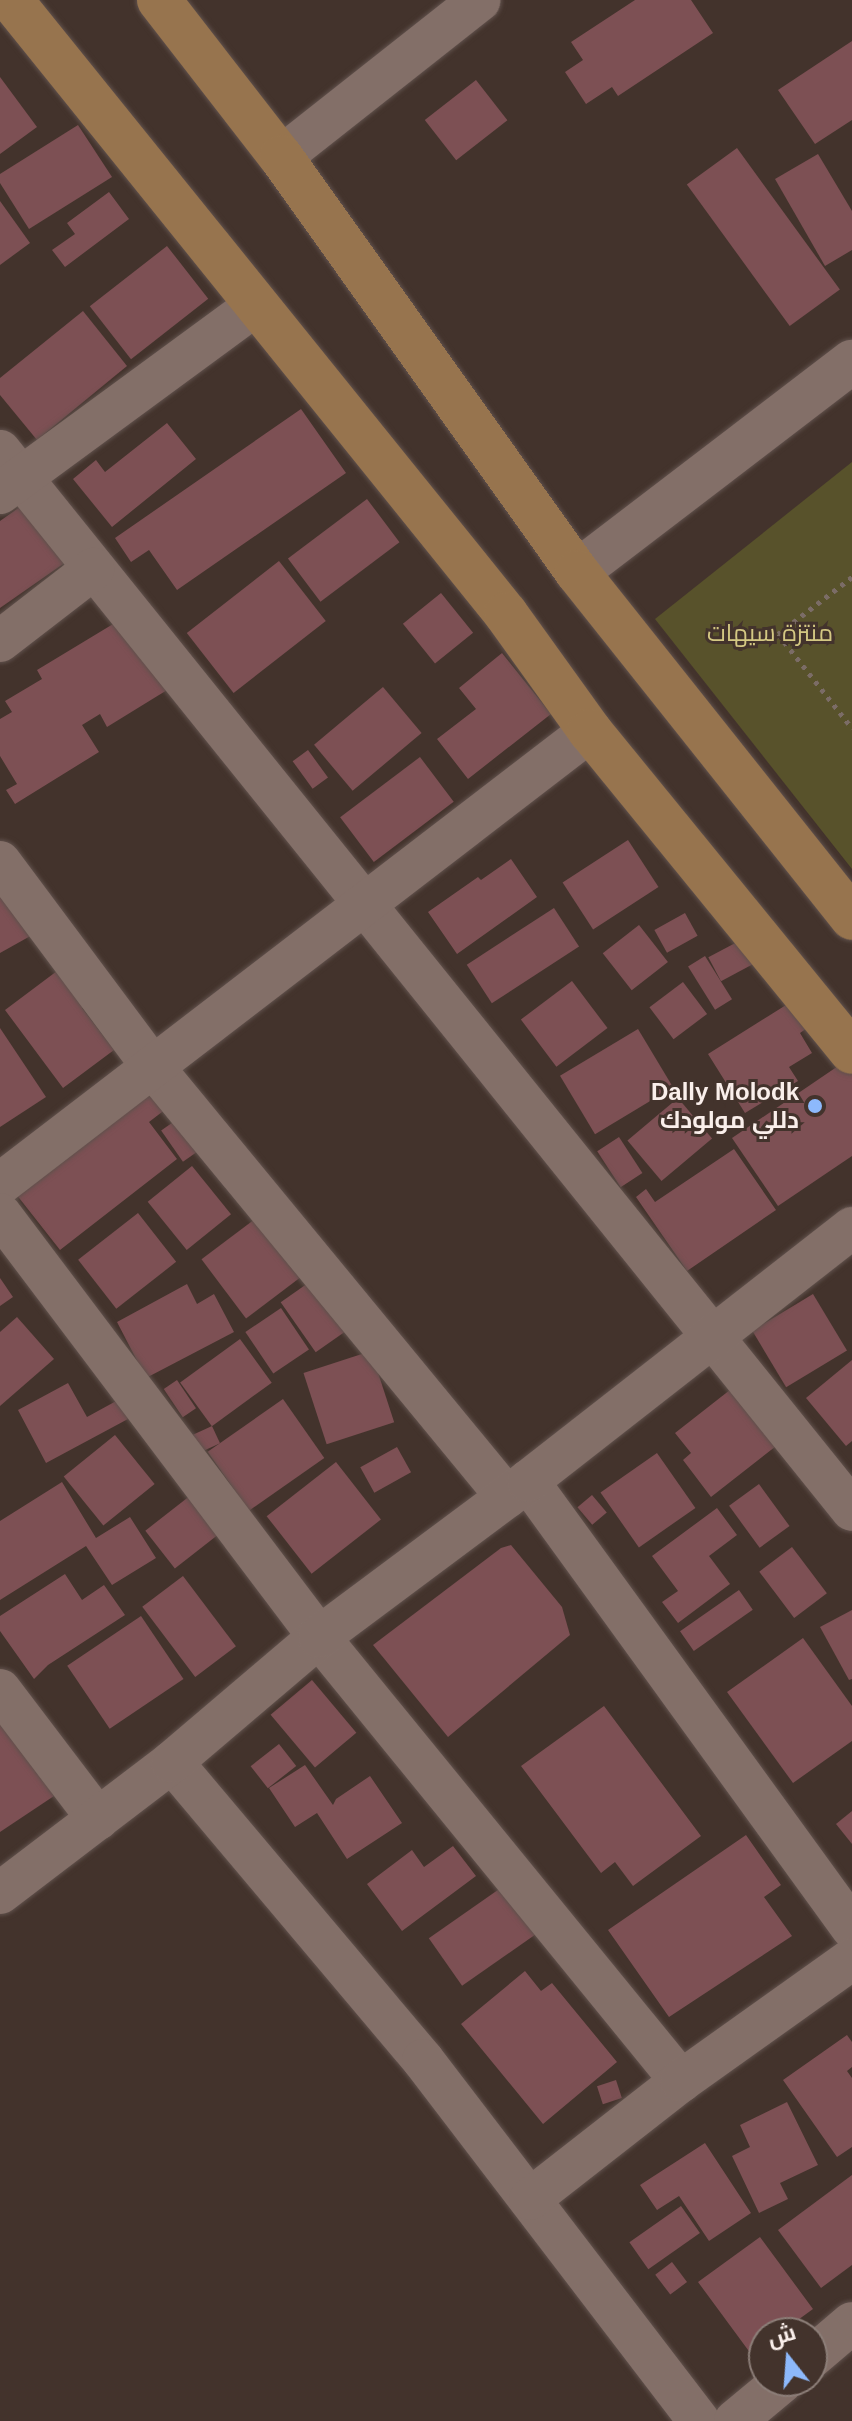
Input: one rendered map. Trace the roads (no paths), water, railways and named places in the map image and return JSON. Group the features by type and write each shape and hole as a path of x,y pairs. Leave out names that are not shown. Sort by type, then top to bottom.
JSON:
{"main road":[{"path":"159,0 281,157 577,572 852,918"},
{"path":"9,9 257,304 506,614 590,731 852,1052"}],"street":[{"path":"281,157 480,0"},
{"path":"257,304 7,474 93,569 852,1510"},
{"path":"577,572 852,362"},
{"path":"0,641 93,569"},
{"path":"0,1184 590,731"},
{"path":"0,862 153,1067 517,1489 852,1928"},
{"path":"0,1214 319,1637 681,2081"},
{"path":"0,1893 172,1762 319,1637 517,1489 852,1228"},
{"path":"0,1690 98,1819"},
{"path":"172,1762 423,2060 699,2421"},
{"path":"530,2199 681,2081 852,1959"},
{"path":"828,2343 852,2323"},
{"path":"735,2421 764,2397"}],"place":[{"name":"Dally Molodk دللي مولودك","path":"815,1106"}],"park label":[{"name":"منتزة سيهات","path":"770,633"}]}
